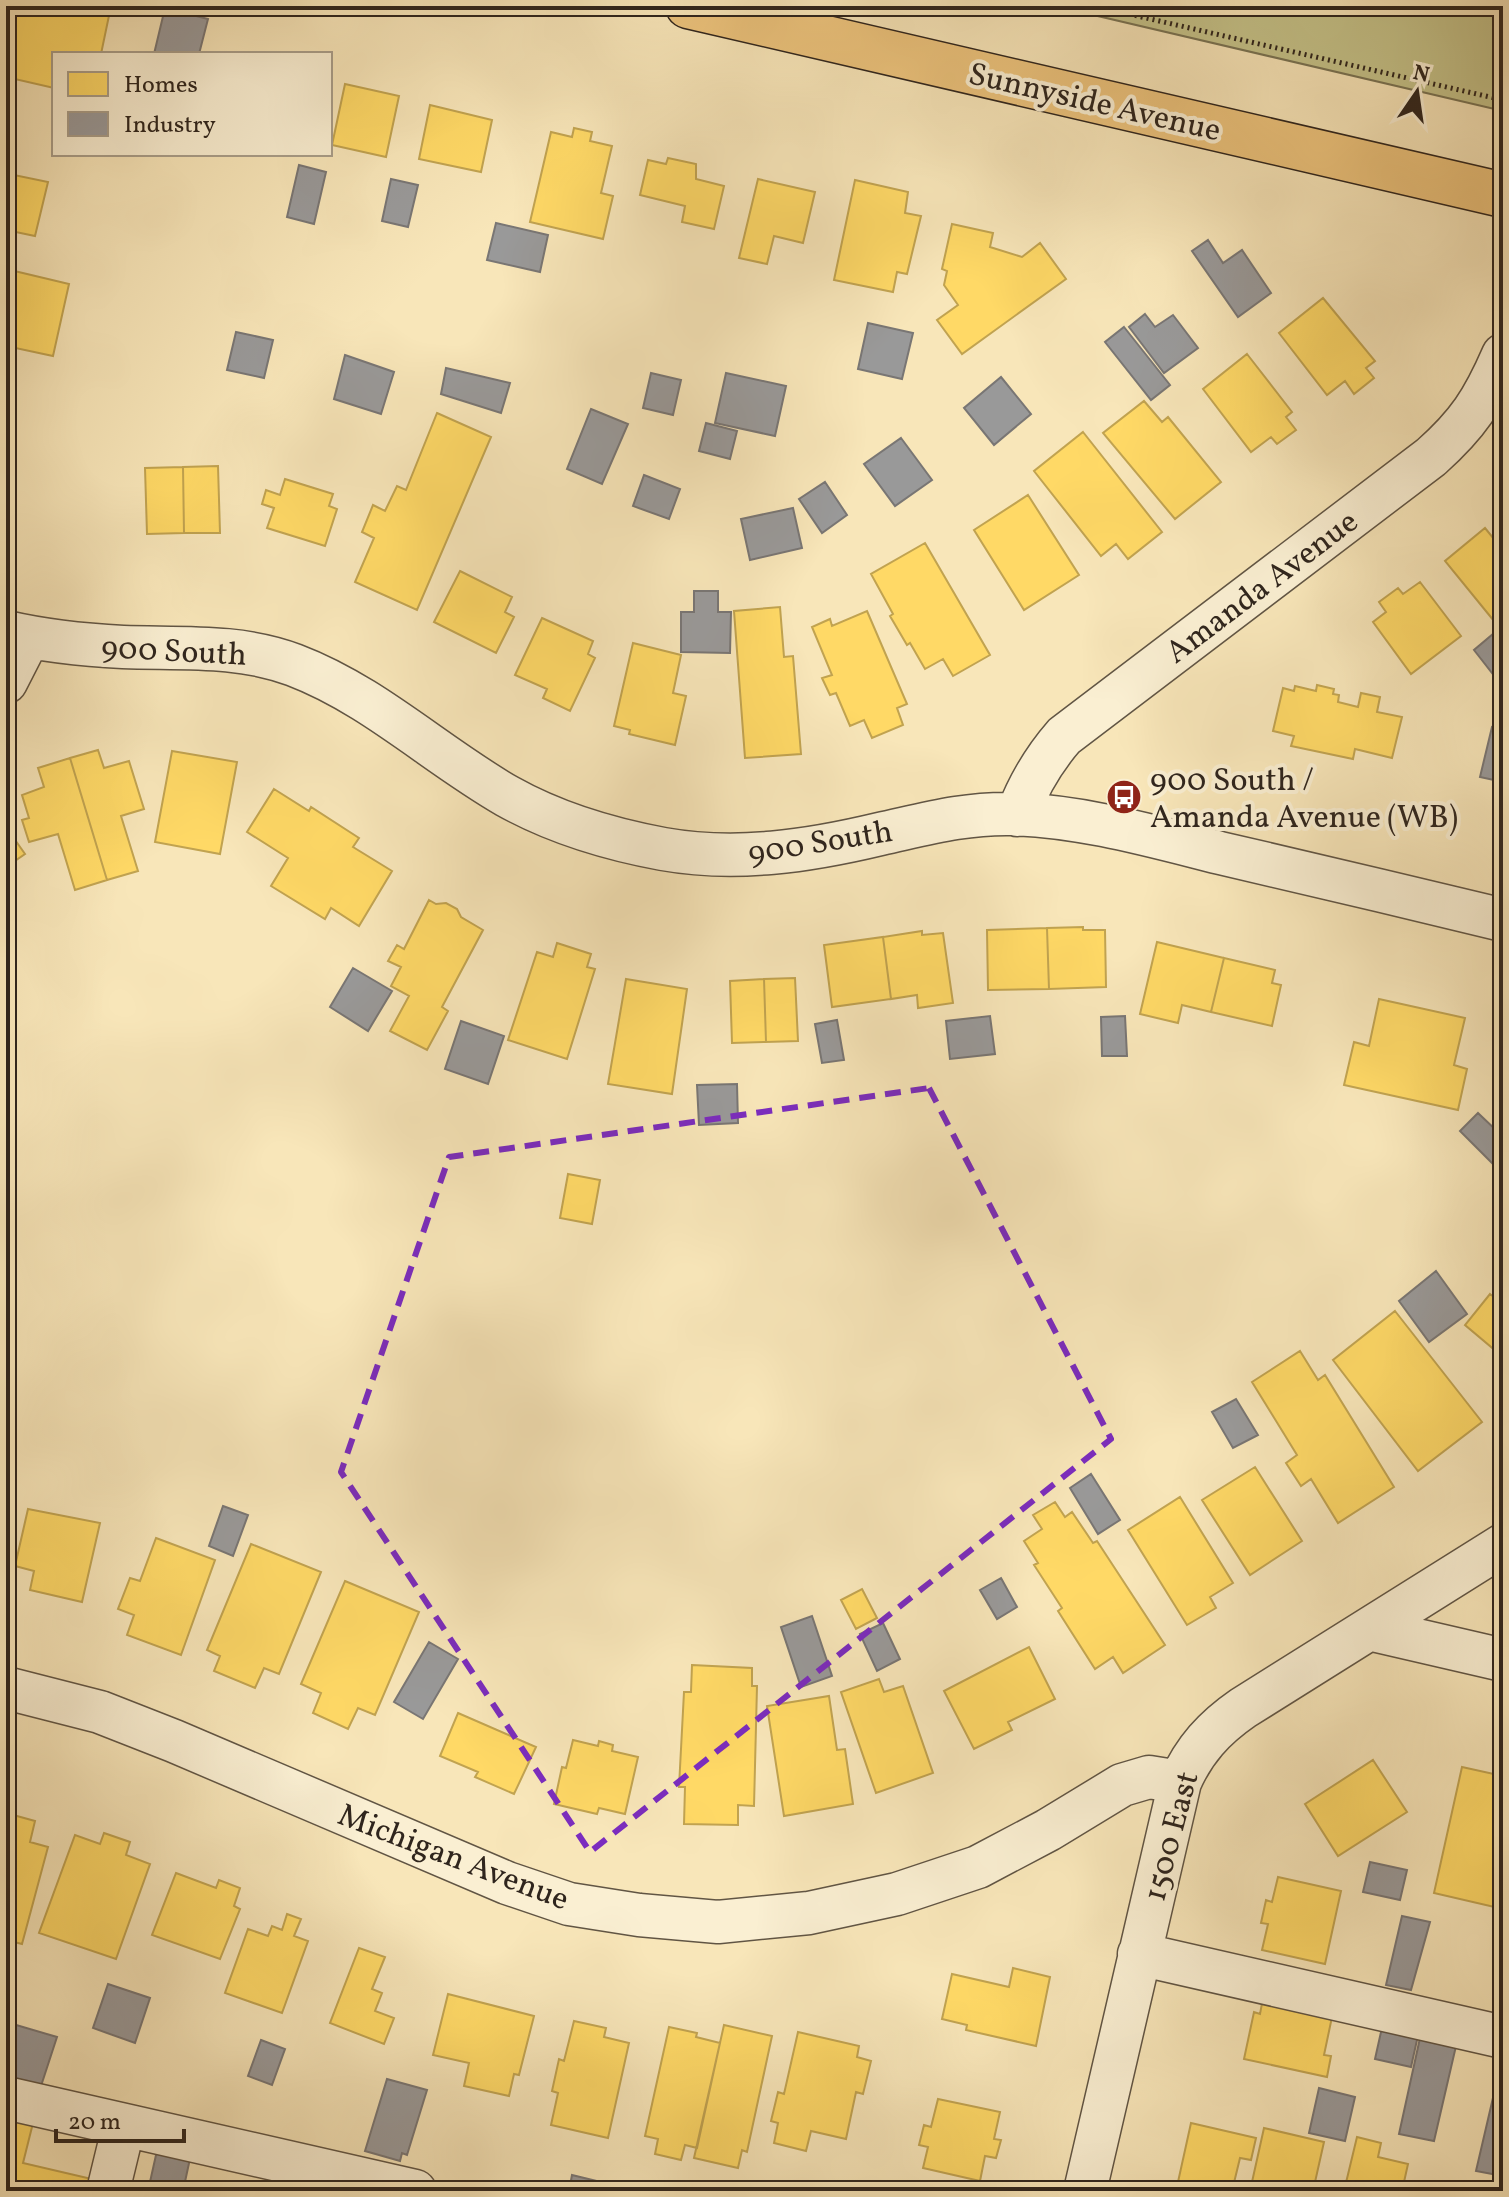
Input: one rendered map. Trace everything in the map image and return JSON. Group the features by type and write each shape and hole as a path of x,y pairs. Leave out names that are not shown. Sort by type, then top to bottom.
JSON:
{"main road":[{"name":"Sunnyside Avenue","path":"688,6 1503,195"}],"street":[{"name":"Amanda Avenue","path":"1017,815 1029,784 1064,736 1453,438 1472,416 1503,355"},
{"name":"900 South","path":"6,682 18,635 80,645 222,649 257,654 336,682 372,703 509,797 558,820 611,837 667,849 721,855 776,854 972,814 1017,815 1122,829 1503,920"},
{"name":"1500 East","path":"1085,2191 1180,1782 1189,1760 1222,1723 1263,1694 1503,1545"},
{"path":"1369,1629 1503,1660"},
{"name":"Michigan Avenue","path":"6,1688 100,1712 507,1883 569,1904 639,1915 718,1922 809,1913 897,1894 978,1867 1048,1830 1122,1785 1149,1777 1180,1782"},
{"path":"1139,1954 1503,2037"},
{"path":"6,2098 415,2191"},
{"path":"108,2191 124,2125"}],"path":[{"path":"1094,6 1503,100"}],"highlighted area":[{"path":"929,1088 1111,1439 590,1852 341,1472 449,1157"}],"shaded area":[{"path":"1055,6 1503,6 1503,111"}],"building: Homes":[{"path":"6,6 111,6 101,52 52,52 52,88 6,77"},
{"path":"345,84 399,96 386,157 332,145"},
{"path":"430,105 492,120 481,172 419,159"},
{"path":"574,128 592,132 590,141 612,146 601,193 613,196 603,239 530,222 551,132 572,137"},
{"path":"6,154 13,156 9,174 48,182 35,236 6,230"},
{"path":"668,158 696,164 696,179 724,186 714,229 682,222 685,206 640,195 648,160 666,164"},
{"path":"758,179 815,192 803,243 774,236 767,264 739,258"},
{"path":"855,180 908,192 905,213 921,216 907,274 897,272 893,292 834,280"},
{"path":"952,224 993,233 990,247 1022,257 1040,243 1066,279 962,354 937,320 958,305 944,285 947,271 942,269"},
{"path":"6,269 69,284 53,356 6,346"},
{"path":"1323,298 1375,361 1366,368 1374,378 1354,394 1345,381 1327,395 1279,333"},
{"path":"1247,354 1292,412 1286,417 1296,430 1277,444 1271,437 1251,452 1203,389"},
{"path":"1144,401 1162,422 1168,417 1221,482 1175,519 1103,433"},
{"path":"437,413 491,437 417,610 355,582 374,538 362,532 373,505 385,511 397,486 406,490"},
{"path":"1083,432 1162,532 1128,559 1116,544 1101,556 1034,471"},
{"path":"218,466 220,533 184,533 183,467"},
{"path":"183,467 184,533 147,534 145,468"},
{"path":"285,479 333,494 329,506 337,509 325,546 267,528 274,508 262,504 266,490 280,495"},
{"path":"1028,495 1079,575 1024,610 974,530"},
{"path":"1485,528 1503,550 1503,614 1494,621 1445,561"},
{"path":"925,543 990,655 953,676 943,659 925,669 890,616 893,614 871,574"},
{"path":"460,571 512,597 505,612 514,617 496,653 434,622"},
{"path":"1420,582 1461,636 1411,674 1373,622 1386,612 1379,602 1398,588 1403,594"},
{"path":"780,607 784,657 793,656 801,754 745,758 734,611"},
{"path":"867,611 907,704 897,708 903,725 872,738 864,720 850,726 836,693 830,695 822,678 832,675 812,627 830,619 832,626"},
{"path":"542,618 593,641 588,654 595,658 570,711 543,698 547,689 515,675"},
{"path":"633,643 681,655 673,693 686,696 675,745 629,734 630,730 614,726"},
{"path":"1317,685 1334,689 1333,694 1339,695 1338,702 1358,707 1361,693 1380,697 1377,712 1402,717 1392,758 1355,749 1353,759 1291,746 1294,736 1273,731 1283,688 1294,691 1295,686 1316,691"},
{"path":"98,750 104,768 129,761 144,809 121,816 138,871 107,880 70,758"},
{"path":"172,751 237,762 220,854 155,842"},
{"path":"70,758 107,880 75,890 58,834 29,842 22,820 29,818 22,795 44,787 38,768"},
{"path":"274,789 309,811 311,807 359,838 353,847 392,871 359,926 331,908 325,919 271,886 288,858 247,832"},
{"path":"6,827 25,854 6,867"},
{"path":"429,900 457,909 461,917 483,930 442,1007 448,1011 427,1050 390,1031 409,996 391,986 401,967 388,961 397,945 404,949"},
{"path":"1083,927 1083,930 1105,930 1106,987 1049,989 1047,928"},
{"path":"1047,928 1049,989 988,990 987,930"},
{"path":"922,931 922,935 943,933 953,1003 918,1008 917,995 891,999 883,937"},
{"path":"883,937 891,999 832,1007 824,945"},
{"path":"1157,942 1224,958 1211,1012 1182,1005 1178,1023 1140,1014"},
{"path":"557,943 591,954 587,967 595,969 567,1059 508,1040 537,952 553,957"},
{"path":"1224,958 1275,970 1272,983 1281,985 1272,1026 1211,1012"},
{"path":"795,978 798,1041 766,1042 764,979"},
{"path":"626,979 687,989 672,1094 608,1084"},
{"path":"764,979 766,1042 732,1043 730,981"},
{"path":"1379,999 1465,1018 1454,1065 1467,1069 1458,1110 1344,1085 1354,1042 1369,1046"},
{"path":"568,1174 600,1180 592,1224 560,1218"},
{"path":"1490,1294 1503,1304 1503,1357 1465,1325"},
{"path":"1395,1311 1482,1422 1418,1471 1333,1360"},
{"path":"1300,1351 1318,1380 1325,1375 1394,1487 1338,1523 1311,1479 1301,1486 1286,1463 1297,1455 1252,1382"},
{"path":"1255,1467 1302,1541 1250,1575 1202,1500"},
{"path":"1180,1497 1233,1583 1210,1597 1216,1608 1187,1625 1128,1530"},
{"path":"1055,1502 1065,1517 1072,1512 1093,1543 1097,1541 1165,1645 1123,1673 1113,1657 1095,1669 1058,1611 1062,1608 1034,1565 1038,1563 1024,1541 1042,1529 1033,1515"},
{"path":"28,1509 100,1523 82,1602 30,1590 34,1571 15,1566"},
{"path":"156,1538 215,1560 181,1655 127,1635 134,1615 118,1609 130,1578 140,1581"},
{"path":"251,1544 321,1572 279,1674 264,1668 255,1688 214,1671 220,1656 207,1650"},
{"path":"345,1581 419,1612 375,1715 358,1708 348,1729 313,1713 321,1693 301,1684"},
{"path":"862,1589 877,1618 856,1629 841,1600"},
{"path":"1029,1647 1055,1699 1008,1722 1012,1730 974,1749 944,1691"},
{"path":"692,1665 752,1668 752,1686 757,1686 754,1806 738,1805 738,1825 684,1824 685,1787 679,1787 684,1692 691,1692"},
{"path":"879,1679 884,1692 903,1686 933,1773 876,1793 841,1692"},
{"path":"829,1696 837,1750 845,1749 853,1804 784,1816 767,1706"},
{"path":"458,1713 536,1747 514,1794 475,1777 478,1772 440,1756"},
{"path":"573,1740 598,1746 599,1741 613,1745 612,1751 638,1757 625,1814 599,1808 597,1814 554,1804 562,1767 566,1768"},
{"path":"1373,1760 1407,1812 1338,1856 1305,1804"},
{"path":"1462,1767 1503,1776 1503,1909 1434,1893"},
{"path":"6,1813 35,1821 30,1842 48,1847 22,1944 6,1940"},
{"path":"104,1833 130,1842 126,1855 150,1864 116,1959 39,1933 75,1835 100,1844"},
{"path":"176,1873 216,1888 219,1880 240,1888 234,1906 240,1909 220,1959 152,1935"},
{"path":"1278,1877 1341,1891 1325,1964 1262,1950 1268,1924 1261,1923 1266,1900 1272,1902"},
{"path":"287,1914 301,1919 294,1936 308,1941 282,2013 225,1993 248,1929 268,1936 272,1926 282,1930"},
{"path":"359,1948 385,1957 372,1989 382,1993 375,2011 394,2018 384,2044 330,2023"},
{"path":"1013,1968 1050,1977 1036,2046 966,2030 967,2025 942,2019 952,1974 1009,1987"},
{"path":"1264,1993 1332,2017 1324,2055 1331,2056 1327,2077 1244,2059 1254,2012 1260,2014"},
{"path":"448,1994 534,2016 519,2075 514,2074 509,2096 464,2086 469,2063 433,2055"},
{"path":"574,2021 606,2028 604,2037 629,2043 608,2138 551,2125 558,2093 552,2091 559,2059 564,2061"},
{"path":"724,2025 772,2036 747,2152 742,2150 738,2168 694,2158"},
{"path":"669,2027 697,2033 696,2037 720,2043 697,2148 685,2145 681,2160 655,2154 658,2139 645,2136"},
{"path":"798,2032 859,2046 857,2057 871,2061 863,2094 856,2092 846,2139 811,2131 806,2151 774,2143 778,2123 771,2121 778,2092 784,2094"},
{"path":"938,2099 1000,2112 994,2139 1001,2140 996,2158 985,2156 980,2181 923,2168 928,2147 919,2145 924,2125 931,2127"},
{"path":"6,2113 34,2119 23,2163 96,2180 94,2191 6,2191"},
{"path":"1191,2123 1256,2138 1251,2160 1240,2158 1232,2191 1176,2191"},
{"path":"1264,2128 1324,2142 1313,2191 1250,2191"},
{"path":"1357,2137 1381,2143 1378,2157 1408,2164 1402,2191 1344,2191"}],"building: Industry":[{"path":"165,8 208,19 200,52 154,52"},
{"path":"299,165 326,172 314,224 287,217"},
{"path":"391,179 418,185 408,227 382,221"},
{"path":"496,223 548,235 540,272 487,260"},
{"path":"1208,240 1223,263 1242,250 1271,293 1238,317 1192,251"},
{"path":"1145,314 1155,327 1173,315 1198,348 1164,373 1129,327"},
{"path":"868,323 913,333 902,379 858,369"},
{"path":"1124,327 1170,385 1151,400 1105,342"},
{"path":"236,332 273,340 264,378 227,370"},
{"path":"345,355 394,372 381,414 334,399"},
{"path":"446,368 510,383 501,413 441,394"},
{"path":"651,373 681,380 673,415 643,408"},
{"path":"726,373 786,386 775,436 715,423"},
{"path":"1001,377 1031,414 994,445 964,408"},
{"path":"591,409 628,424 602,484 567,469"},
{"path":"706,423 737,431 730,459 699,451"},
{"path":"901,438 932,480 895,506 864,464"},
{"path":"644,475 680,489 669,519 633,506"},
{"path":"825,482 847,515 822,533 799,499"},
{"path":"793,508 802,548 750,560 741,519"},
{"path":"694,591 718,591 718,612 731,612 730,653 681,652 681,612 694,612"},
{"path":"1493,634 1503,646 1503,687 1474,650"},
{"path":"1492,727 1503,730 1503,782 1480,777"},
{"path":"353,968 392,991 368,1031 330,1007"},
{"path":"990,1016 995,1054 950,1059 946,1021"},
{"path":"1125,1016 1127,1056 1102,1056 1101,1017"},
{"path":"837,1020 844,1060 822,1063 815,1024"},
{"path":"461,1021 504,1036 488,1084 445,1069"},
{"path":"737,1084 738,1123 699,1125 697,1085"},
{"path":"1478,1113 1499,1133 1503,1113 1503,1174 1460,1131"},
{"path":"1436,1271 1467,1314 1429,1342 1399,1301"},
{"path":"1236,1399 1258,1435 1233,1448 1212,1412"},
{"path":"1091,1474 1120,1520 1098,1534 1070,1488"},
{"path":"223,1506 248,1515 233,1556 209,1546"},
{"path":"1001,1578 1017,1607 997,1619 980,1590"},
{"path":"812,1616 832,1676 801,1687 781,1627"},
{"path":"883,1623 900,1659 877,1671 860,1634"},
{"path":"429,1642 458,1659 423,1719 394,1702"},
{"path":"1370,1862 1407,1870 1400,1900 1363,1892"},
{"path":"1402,1916 1430,1922 1411,1990 1386,1985"},
{"path":"108,1984 150,1998 135,2043 93,2028"},
{"path":"6,2022 57,2037 40,2089 6,2079"},
{"path":"1383,2023 1419,2031 1411,2067 1375,2059"},
{"path":"1420,2038 1456,2046 1434,2141 1399,2134"},
{"path":"261,2040 285,2049 272,2085 248,2076"},
{"path":"1503,2059 1503,2176 1476,2171"},
{"path":"387,2079 427,2090 407,2155 402,2153 400,2161 365,2151"},
{"path":"1319,2088 1355,2097 1345,2141 1309,2133"},
{"path":"158,2146 191,2154 183,2191 148,2191"},
{"path":"572,2175 613,2185 611,2191 569,2191"}],"place":[{"name":"900 South / Amanda Avenue (WB)","path":"1124,797"}]}
